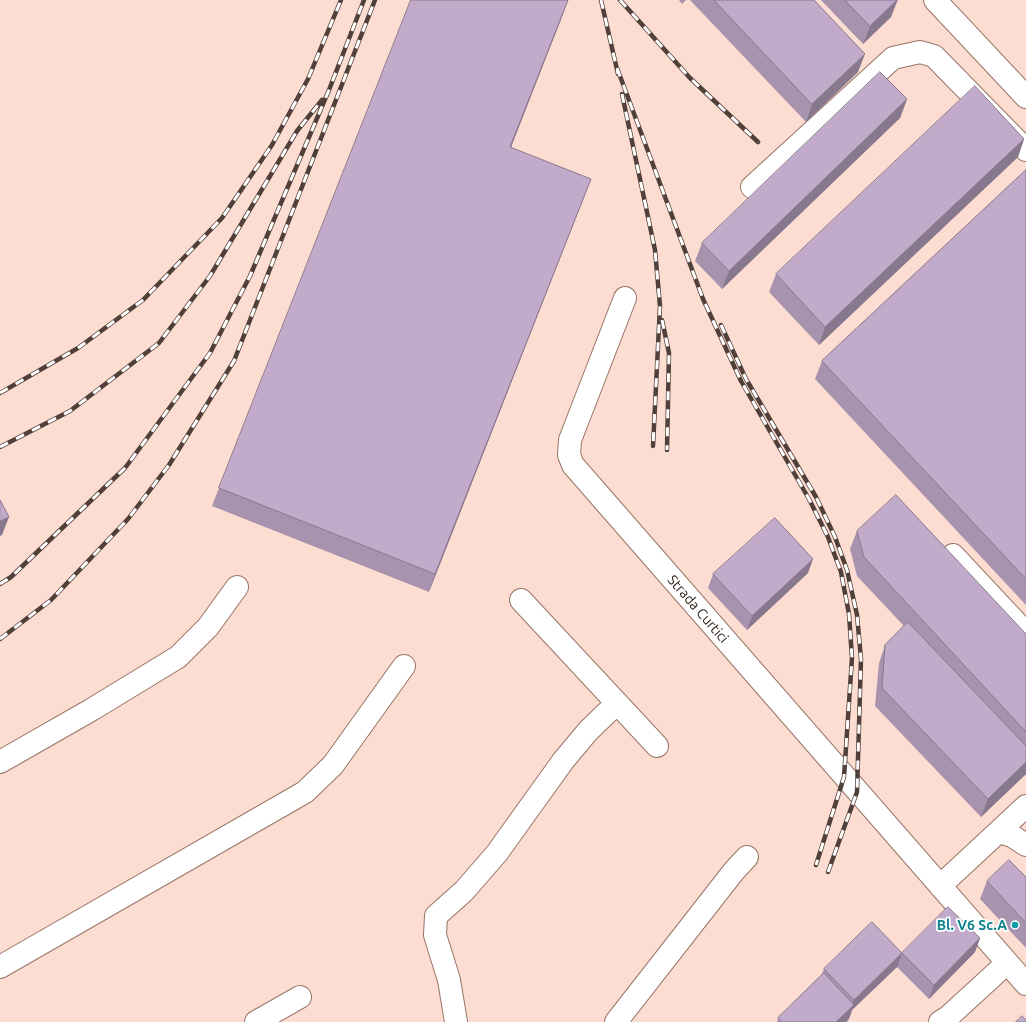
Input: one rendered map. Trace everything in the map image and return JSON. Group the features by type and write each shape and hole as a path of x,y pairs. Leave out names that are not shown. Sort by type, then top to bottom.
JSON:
{"street":[{"path":"935,0 1026,97"},
{"path":"752,187 893,58 920,52 934,56 1026,150"},
{"name":"Strada Curtici","path":"625,298 570,440 569,456 573,466 1026,984"},
{"path":"953,555 1026,633"},
{"path":"0,762 91,710 178,657 208,628 236,588"},
{"path":"521,600 657,746"},
{"path":"0,967 305,792 333,766 404,666"},
{"path":"456,1022 449,980 435,935 436,916 464,891 497,853 563,761 588,731 617,703"},
{"path":"940,886 1026,806"},
{"path":"999,832 1012,836 1026,845"},
{"path":"616,1022 734,871 747,857"},
{"path":"947,1020 1007,963"},
{"path":"256,1022 300,997"}],"building":[{"path":"411,0 568,0 510,147 591,179 435,574 219,488"},
{"path":"714,0 814,0 865,54 812,104"},
{"path":"845,0 897,0 870,26"},
{"path":"880,72 907,99 729,271 702,243"},
{"path":"975,86 1024,139 825,327 776,274"},
{"path":"1026,170 1026,579 822,361"},
{"path":"896,495 1026,634 1026,732 864,557 857,531"},
{"path":"0,500 9,517 0,521"},
{"path":"775,518 813,559 752,616 713,574"},
{"path":"908,622 1026,746 1026,762 988,799 882,688 885,645"},
{"path":"1009,860 1026,877 1026,923 987,881"},
{"path":"948,907 980,938 934,985 902,953"},
{"path":"872,922 902,953 854,1000 824,969"},
{"path":"824,973 854,1005 836,1022 782,1022 778,1018"},
{"path":"1022,1016 1026,1022 1016,1022"}],"railway":[{"path":"0,393 78,348 143,300 222,218 272,145 308,79 341,0"},
{"path":"0,584 11,577 125,468 210,353 250,276 329,90 364,0"},
{"path":"0,639 51,600 128,519 169,465 234,361 375,0"},
{"path":"601,0 618,74"},
{"path":"620,0 690,78 758,142"},
{"path":"617,68 703,299 741,381 809,499 828,537 841,572 849,614 852,658 844,777 816,865"},
{"path":"622,94 655,250 660,306 653,446"},
{"path":"0,447 70,411 159,343 210,276 297,131 322,100"},
{"path":"662,320 669,353 667,450"},
{"path":"721,325 746,379 816,497 835,537 847,570 857,615 861,659 857,792 828,872"}],"place":[{"name":"Bl. V6 Sc.A","path":"1015,925"}]}
